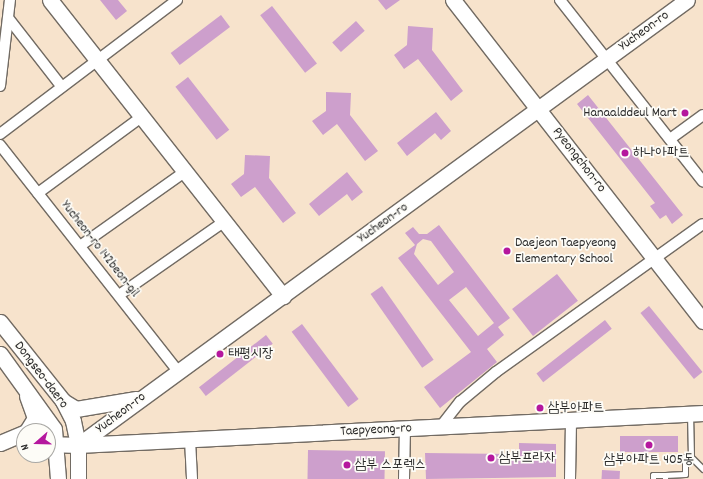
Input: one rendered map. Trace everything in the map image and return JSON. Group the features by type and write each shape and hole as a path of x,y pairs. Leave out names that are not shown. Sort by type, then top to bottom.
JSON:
{"main road":[{"path":"50,0 143,116 283,296"},
{"name":"Pyeongchon-ro","path":"453,0 539,108 703,321"},
{"name":"Yucheon-ro","path":"78,445 139,398 283,296 687,0"},
{"name":"Dongseo-daero","path":"0,322 63,401 73,421 78,445 78,479"},
{"name":"Dongseo-daero","path":"0,354 45,412 51,423"},
{"path":"20,380 35,418 32,423"},
{"path":"63,401 76,409 139,398"},
{"name":"Taepyeong-ro","path":"56,444 78,445 190,440 696,413"},
{"path":"0,443 16,436"},
{"path":"0,443 16,444"},
{"name":"Dongseo-daero","path":"55,463 58,479"}],"street":[{"path":"0,86 9,19 10,0"},
{"path":"0,134 177,0"},
{"path":"560,0 703,182"},
{"path":"9,19 47,65 62,87"},
{"path":"670,139 703,115"},
{"path":"38,193 62,177 143,116"},
{"name":"Yucheon-ro 142beon-gil","path":"0,145 178,371"},
{"path":"80,246 186,171"},
{"path":"119,295 225,221"},
{"path":"441,426 460,402 496,372 654,257 703,224"},
{"path":"570,479 572,420"},
{"path":"404,479 405,428"},
{"path":"190,440 192,479"}],"lane":[{"path":"696,413 691,456 703,469"},
{"path":"653,479 653,475 665,477 685,474 685,457 691,456"}],"building":[{"path":"100,0 118,0 127,11 116,20"},
{"path":"378,0 400,0 386,10"},
{"path":"272,6 317,64 305,73 260,15"},
{"path":"221,15 230,27 180,65 171,53"},
{"path":"356,21 365,31 341,52 332,42"},
{"path":"408,26 433,28 432,50 463,91 451,101 418,59 404,69 394,55 407,45"},
{"path":"188,77 229,130 217,140 175,87"},
{"path":"326,92 351,93 350,115 378,151 365,161 337,124 323,135 312,121 326,111"},
{"name":"하나아파트","path":"588,95 683,215 672,224 666,215 660,219 650,206 655,203 577,104"},
{"path":"436,112 451,131 441,140 435,133 407,156 397,143"},
{"path":"245,155 270,156 269,178 296,213 283,223 255,187 241,197 231,184 244,174"},
{"path":"347,172 363,192 352,201 347,194 319,216 309,204"},
{"path":"439,225 510,318 498,327 504,335 487,349 497,362 440,408 424,387 471,352 398,258 415,245 405,233 413,227 419,234 427,234","holes":["423,239 431,241 454,272 438,285 414,254 417,244","466,287 494,323 478,336 449,300"]},
{"path":"557,274 578,301 533,336 512,309"},
{"path":"382,286 434,360 422,368 371,294"},
{"path":"649,306 702,372 694,379 640,313"},
{"path":"605,320 612,329 543,382 536,374"},
{"path":"302,324 359,399 348,407 292,332"},
{"path":"266,335 273,344 206,396 199,387"},
{"name":"삼부아파트 405동","path":"620,436 678,436 678,452 620,452"},
{"name":"삼부프라자","path":"519,443 556,444 556,477 426,479 425,453 519,454"},
{"name":"삼부 스포렉스","path":"308,450 385,451 385,479 307,479"},
{"path":"602,470 620,471 620,479 602,479"}],"place":[{"name":"Hanaalddeul Mart","path":"685,113"},
{"name":"하나아파트","path":"625,153"},
{"name":"Daejeon Taepyeong Elementary School","path":"507,251"},
{"name":"태평시장","path":"220,354"},
{"name":"삼부아파트","path":"540,408"},
{"name":"삼부아파트 405동","path":"649,445"},
{"name":"삼부프라자","path":"491,458"},
{"name":"삼부 스포렉스","path":"347,465"}]}
